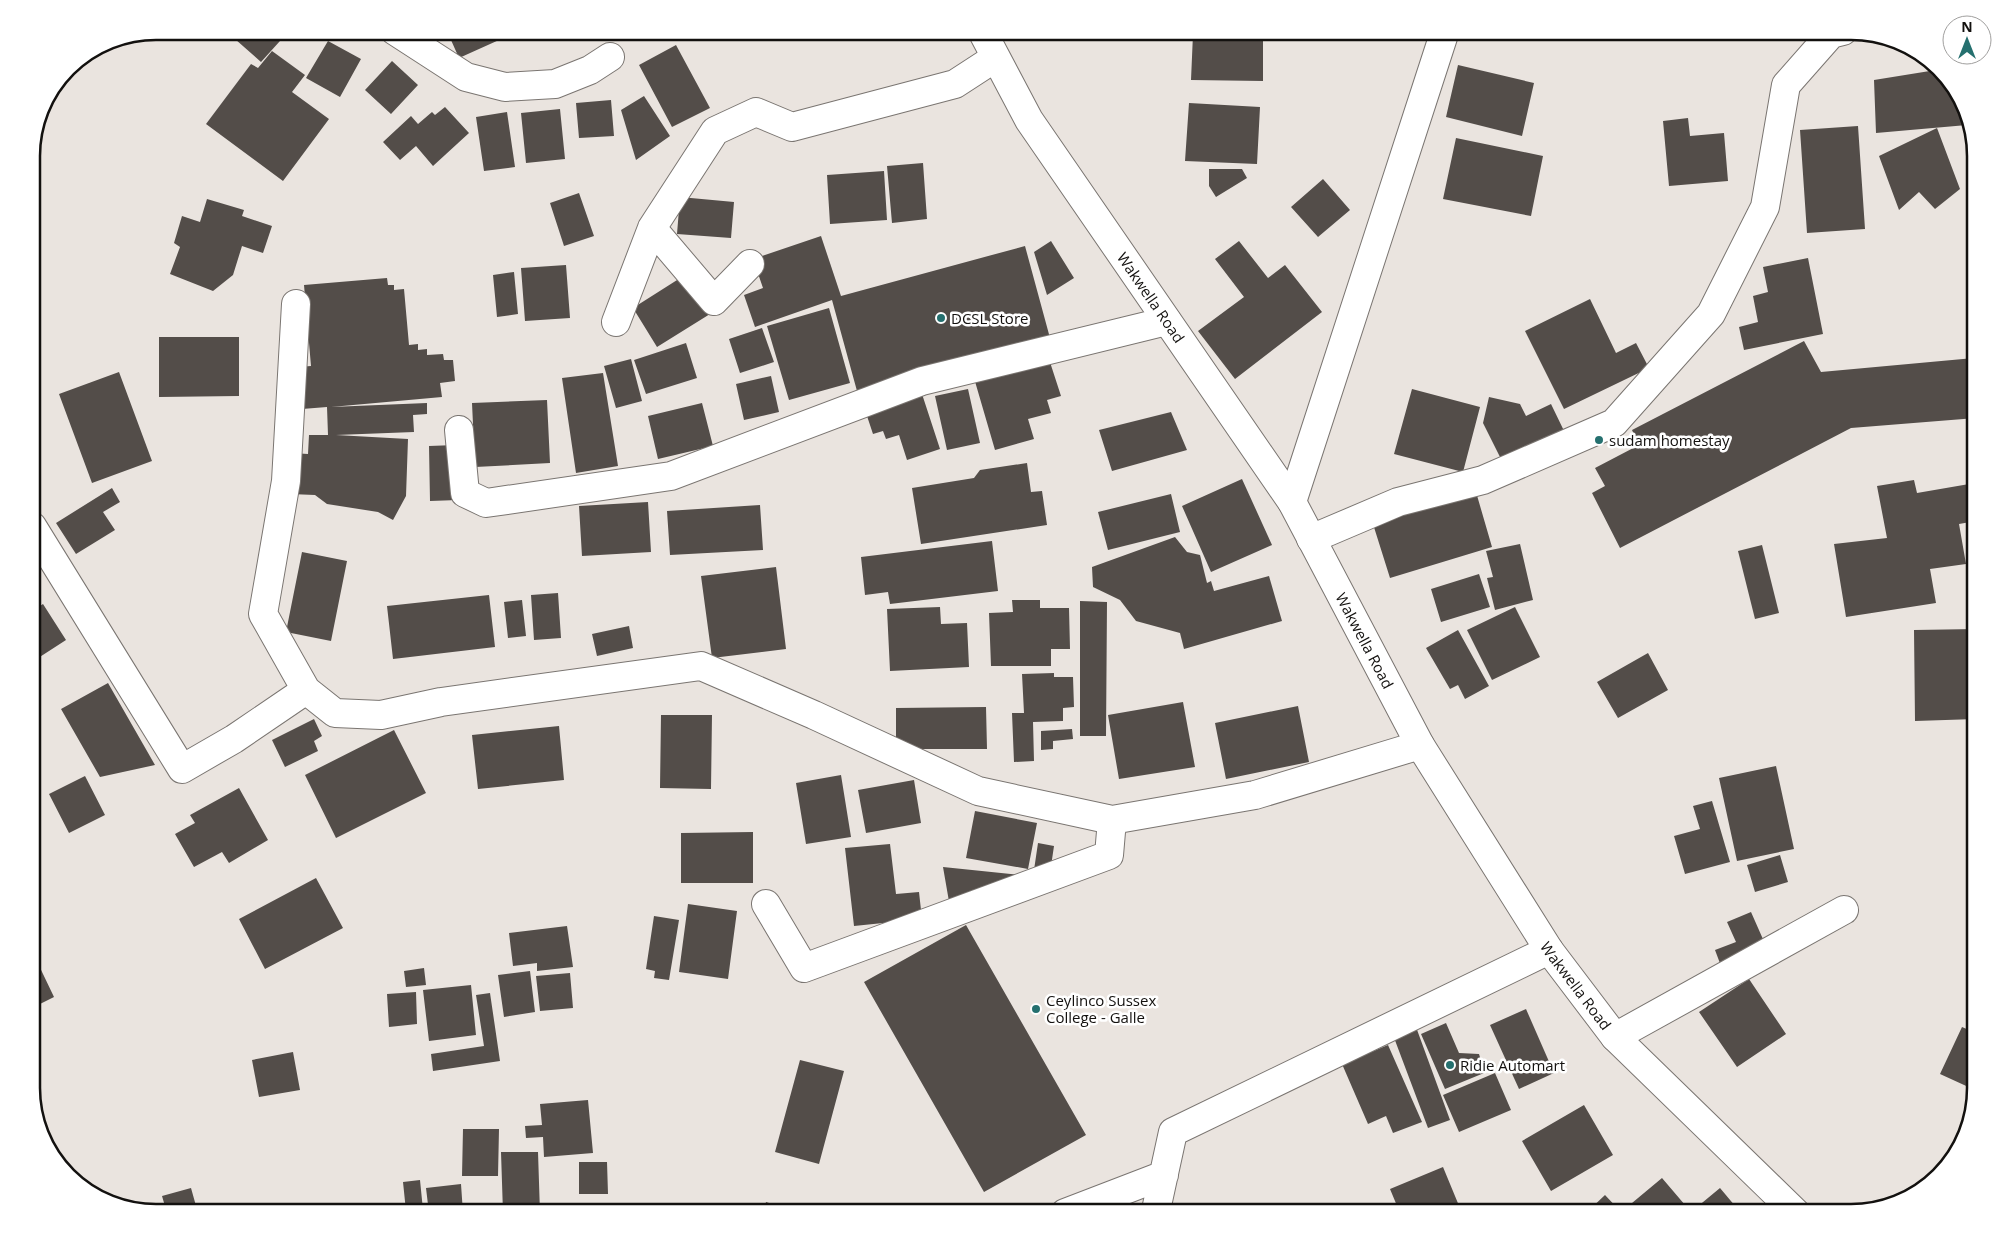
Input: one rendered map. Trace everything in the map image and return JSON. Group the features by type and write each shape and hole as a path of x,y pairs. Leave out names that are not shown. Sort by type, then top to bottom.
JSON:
{"street":[{"path":"409,40 466,77 505,87 555,84 590,70 610,57"},
{"name":"Wakwella Road","path":"986,40 1029,120 1292,502 1420,745 1549,950 1615,1037 1785,1204"},
{"path":"1292,502 1442,40"},
{"path":"1311,540 1398,502 1483,480 1614,423 1711,314 1764,208 1786,85 1826,40"},
{"path":"616,322 652,228 715,131 756,112 792,127 955,84 995,58"},
{"path":"652,228 714,301 750,264"},
{"path":"296,304 286,481 263,614 306,690 335,714 381,715 441,702 701,666 814,715 978,791 1112,820 1255,795 1420,745"},
{"path":"459,430 465,493 486,503 671,476 922,382 1166,321"},
{"path":"40,539 182,770 234,739 306,690"},
{"path":"766,904 804,968 1109,855 1112,820"},
{"path":"1615,1037 1844,910"},
{"path":"1157,1204 1173,1132 1549,950"},
{"path":"1088,1204 1164,1175"}],"building":[{"path":"236,40 281,40 261,62"},
{"path":"451,40 499,40 459,58"},
{"path":"1193,40 1263,40 1263,81 1191,80"},
{"path":"328,41 361,59 340,97 306,78"},
{"path":"676,45 710,108 672,127 639,65"},
{"path":"272,51 305,75 292,92 329,119 283,181 206,124 251,64 258,68"},
{"path":"392,61 418,85 391,114 365,90"},
{"path":"1458,65 1534,83 1522,136 1446,117"},
{"path":"1929,71 1955,105 1963,125 1876,133 1874,80"},
{"path":"644,96 670,136 636,160 621,110"},
{"path":"611,100 614,136 579,138 576,103"},
{"path":"1189,103 1260,107 1257,164 1185,161"},
{"path":"445,107 469,133 433,166 416,146 400,160 383,142 411,116 418,124 432,112 435,115"},
{"path":"560,109 565,159 526,163 521,113"},
{"path":"507,112 515,167 484,171 476,117"},
{"path":"1688,118 1690,136 1724,133 1728,181 1669,186 1663,121"},
{"path":"1858,126 1865,229 1807,233 1800,130"},
{"path":"1937,128 1960,189 1935,209 1919,192 1899,210 1879,156"},
{"path":"1456,138 1543,156 1531,216 1443,199"},
{"path":"923,163 927,219 892,223 887,166"},
{"path":"1209,169 1242,169 1247,178 1216,197 1209,186"},
{"path":"884,171 887,220 830,224 827,175"},
{"path":"1323,179 1350,210 1318,237 1291,207"},
{"path":"579,193 594,236 564,246 550,203"},
{"path":"680,197 734,202 731,238 677,234"},
{"path":"207,199 244,210 242,216 272,226 263,253 242,246 233,275 213,291 170,274 180,247 174,243 182,216 200,222"},
{"name":"DCSL Store","path":"821,236 841,296 1025,246 1050,338 857,391 832,300 755,327 744,295 763,288 753,259"},
{"path":"1051,241 1074,278 1047,295 1034,252"},
{"path":"1239,241 1268,278 1285,265 1322,312 1235,379 1198,331 1244,297 1215,259"},
{"path":"1808,258 1823,334 1744,350 1739,327 1758,322 1753,296 1768,292 1763,267"},
{"path":"566,265 570,318 525,321 521,268"},
{"path":"514,272 518,314 497,317 493,275"},
{"path":"685,275 710,314 657,347 633,308"},
{"path":"387,278 388,285 394,285 394,290 404,289 409,345 418,344 418,350 427,349 427,355 443,354 444,360 453,360 455,381 440,383 442,397 331,407 427,403 427,414 413,415 414,432 336,435 408,439 406,496 393,520 378,512 327,504 315,495 290,494 292,453 308,454 309,435 328,435 327,407 302,409 298,367 311,366 304,285"},
{"path":"1590,299 1616,353 1636,343 1649,368 1564,409 1525,331"},
{"path":"829,308 850,383 789,400 767,326"},
{"path":"762,328 774,362 740,373 729,339"},
{"path":"159,337 239,337 239,396 159,397"},
{"path":"1804,341 1821,372 1967,359 1967,419 1851,428 1620,548 1592,493 1605,486 1595,468 1639,445 1632,430"},
{"path":"686,343 697,378 646,394 634,360"},
{"path":"1048,356 1061,396 1047,400 1051,413 1028,419 1034,439 995,450 974,378"},
{"path":"631,359 642,401 616,408 604,366"},
{"path":"119,372 152,461 92,483 59,394"},
{"path":"603,373 618,466 576,473 562,378"},
{"path":"771,376 779,412 744,420 736,384"},
{"path":"968,389 980,443 947,450 935,396"},
{"path":"1412,389 1480,407 1463,472 1394,454"},
{"path":"922,394 940,449 907,460 899,435 886,439 883,431 873,434 864,407"},
{"path":"1489,397 1520,404 1526,416 1551,404 1566,435 1504,465 1483,423"},
{"path":"547,400 550,463 475,467 472,403"},
{"path":"702,403 713,446 658,459 648,416"},
{"path":"1171,412 1187,450 1112,471 1099,430"},
{"path":"456,445 458,500 430,501 429,446"},
{"path":"1027,463 1031,492 1042,491 1047,525 921,544 912,488 974,478 980,470"},
{"path":"1242,479 1272,545 1211,572 1182,506"},
{"path":"1914,480 1917,493 1967,484 1967,523 1959,524 1966,564 1930,569 1936,603 1846,617 1834,544 1887,538 1877,486"},
{"path":"112,488 120,502 103,512 115,530 76,554 56,523"},
{"path":"1476,492 1492,547 1390,578 1373,524"},
{"path":"1171,494 1180,532 1108,550 1098,512"},
{"path":"648,502 651,552 582,556 579,506"},
{"path":"760,505 763,550 670,555 667,511"},
{"path":"1175,537 1187,552 1200,555 1207,583 1211,581 1214,591 1269,576 1282,621 1184,649 1180,633 1136,621 1120,600 1093,587 1092,567"},
{"path":"992,541 998,591 890,604 888,592 865,595 861,557"},
{"path":"1520,544 1533,600 1495,610 1487,578 1493,577 1486,551"},
{"path":"1762,545 1779,613 1755,619 1738,551"},
{"path":"302,552 347,561 331,641 286,632"},
{"path":"776,567 786,649 712,658 701,576"},
{"path":"1479,574 1490,607 1441,622 1431,589"},
{"path":"558,593 561,638 534,640 531,595"},
{"path":"489,595 495,647 393,659 387,606"},
{"path":"522,600 526,636 508,638 504,602"},
{"path":"1012,600 1040,600 1040,608 1069,608 1070,649 1051,649 1051,666 991,666 989,613 1013,612"},
{"path":"1080,601 1107,602 1106,736 1080,736"},
{"path":"43,604 66,640 40,657 40,606"},
{"path":"940,607 941,624 967,623 969,667 890,671 887,609"},
{"path":"1515,607 1540,657 1492,680 1467,630"},
{"path":"629,626 633,648 597,656 592,634"},
{"path":"1967,629 1967,719 1915,721 1914,630"},
{"path":"1458,630 1489,686 1465,699 1458,685 1450,689 1426,648"},
{"path":"1648,653 1668,690 1618,718 1597,682"},
{"path":"1054,673 1054,677 1073,677 1074,707 1063,708 1063,721 1033,722 1034,761 1014,762 1012,713 1024,713 1022,674"},
{"path":"108,683 155,765 100,777 61,709"},
{"path":"1183,702 1195,767 1119,779 1108,715"},
{"path":"1298,706 1309,762 1226,779 1215,723"},
{"path":"986,707 987,749 896,749 896,708"},
{"path":"661,715 712,715 711,789 660,788"},
{"path":"314,719 322,736 314,741 318,751 285,767 272,740"},
{"path":"559,726 564,780 478,789 472,735"},
{"path":"1072,729 1073,739 1053,741 1053,749 1041,750 1041,731"},
{"path":"394,730 426,793 336,838 305,775"},
{"path":"1776,766 1794,849 1737,861 1719,778"},
{"path":"841,775 851,837 806,844 796,783"},
{"path":"85,776 105,815 69,833 49,794"},
{"path":"914,780 921,823 866,833 858,790"},
{"path":"239,788 268,840 229,863 222,852 194,867 175,834 195,823 190,815"},
{"path":"1712,801 1730,862 1685,874 1674,836 1700,829 1693,806"},
{"path":"975,811 1037,823 1028,869 966,858"},
{"path":"753,832 753,883 681,883 681,833"},
{"path":"1038,843 1054,846 1050,873 1034,870"},
{"path":"890,844 896,894 919,892 922,919 854,926 845,848"},
{"path":"1780,855 1788,882 1755,892 1747,865"},
{"path":"943,867 1030,876 951,913"},
{"path":"316,878 343,928 265,969 239,919"},
{"path":"688,904 737,911 728,979 679,972"},
{"path":"1751,912 1766,946 1721,966 1715,950 1736,942 1727,922"},
{"path":"654,916 679,920 669,980 654,978 655,971 646,969"},
{"path":"966,925 1086,1135 984,1192 864,982"},
{"path":"567,926 573,967 537,971 537,963 513,966 509,933"},
{"path":"40,968 54,997 40,1004"},
{"path":"424,968 426,985 406,987 404,971"},
{"path":"530,971 535,1012 504,1017 498,975"},
{"path":"570,973 573,1008 540,1011 536,976"},
{"path":"1749,979 1786,1034 1737,1067 1699,1012"},
{"path":"471,985 476,1035 429,1041 423,990"},
{"path":"416,992 417,1024 389,1027 387,994"},
{"path":"490,993 500,1061 433,1071 431,1054 484,1046 476,995"},
{"path":"1526,1009 1554,1073 1519,1089 1490,1025"},
{"path":"1446,1023 1459,1053 1479,1054 1482,1064 1489,1064 1489,1071 1445,1089 1421,1034"},
{"path":"1416,1027 1450,1120 1428,1128 1393,1035"},
{"path":"1962,1027 1967,1029 1967,1086 1940,1074"},
{"path":"1388,1045 1422,1122 1393,1133 1386,1116 1368,1124 1342,1064"},
{"path":"293,1052 300,1090 259,1097 252,1060"},
{"path":"800,1060 844,1071 819,1164 775,1152"},
{"path":"1495,1073 1511,1110 1459,1132 1443,1095"},
{"path":"588,1100 593,1153 544,1157 543,1137 526,1138 525,1126 542,1125 540,1104"},
{"path":"1584,1105 1613,1155 1551,1191 1522,1141"},
{"path":"463,1129 499,1129 498,1176 462,1176"},
{"path":"501,1152 538,1152 540,1204 503,1204"},
{"path":"579,1162 607,1162 608,1194 579,1194"},
{"path":"1443,1167 1458,1204 1396,1204 1390,1189"},
{"path":"1662,1178 1684,1204 1631,1204"},
{"path":"420,1180 422,1204 405,1204 403,1182"},
{"path":"461,1184 462,1204 428,1204 426,1188"},
{"path":"191,1188 195,1204 164,1204 162,1196"},
{"path":"1720,1188 1733,1204 1701,1204"},
{"path":"1605,1195 1614,1204 1596,1204"}],"place":[{"name":"DCSL Store","path":"941,318"},
{"name":"sudam homestay","path":"1599,440"},
{"name":"Ceylinco Sussex College - Galle","path":"1036,1009"},
{"name":"Ridie Automart","path":"1450,1065"}]}
